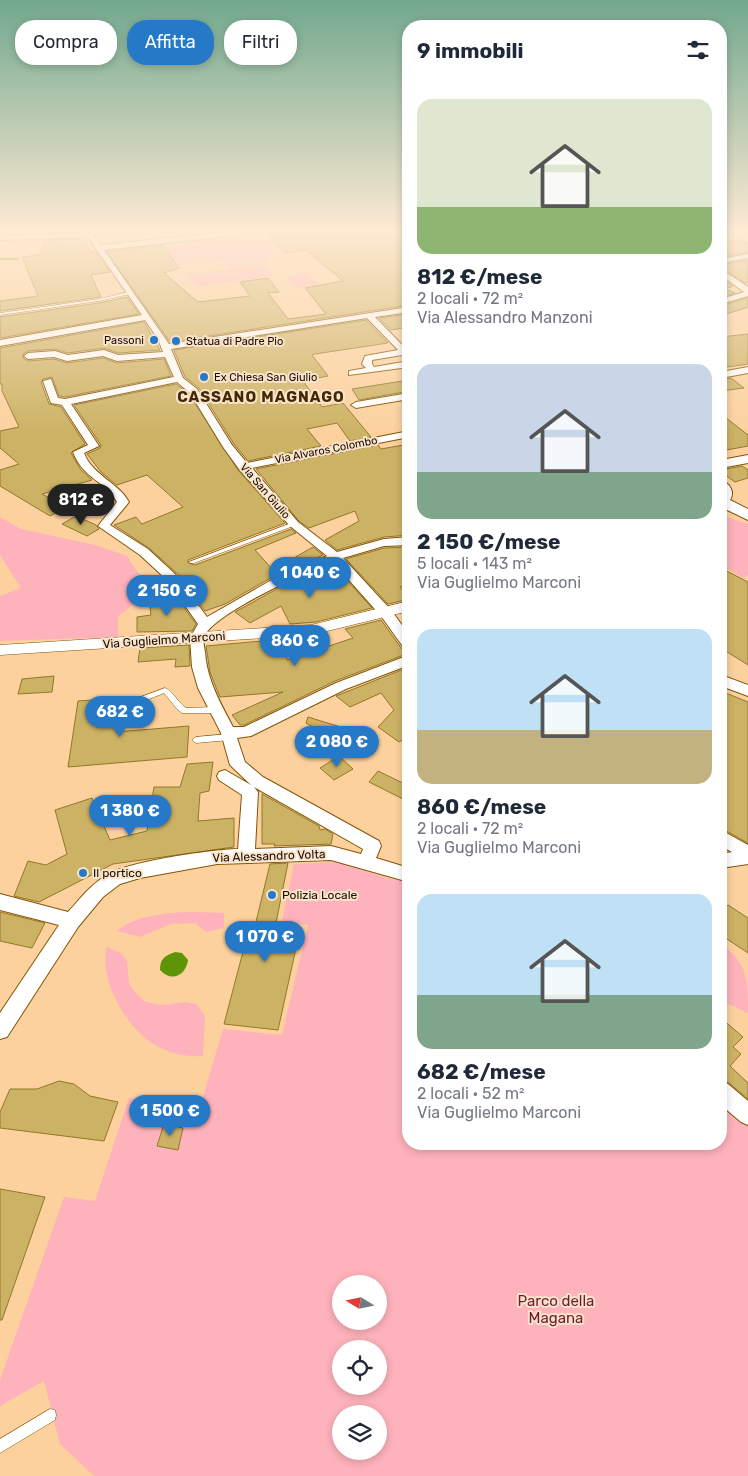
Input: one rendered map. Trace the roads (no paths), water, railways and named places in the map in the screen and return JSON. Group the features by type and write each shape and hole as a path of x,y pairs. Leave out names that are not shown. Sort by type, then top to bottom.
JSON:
{"main road":[{"path":"727,463 748,459"},
{"path":"727,504 748,515"}],"street":[{"name":"Via San Giulio","path":"133,298 168,350 179,379 194,391 228,447 243,467 294,524 334,556 386,613 402,635"},
{"path":"28,356 55,354 67,358 104,353 117,358 402,309"},
{"path":"369,315 402,350"},
{"path":"0,343 147,317"},
{"path":"372,370 367,364 368,358 402,354"},
{"path":"352,373 402,365"},
{"path":"727,374 748,370"},
{"path":"48,381 54,401 65,402 179,379"},
{"path":"356,405 402,397"},
{"path":"65,402 94,446 78,452 82,462 98,481 121,496 123,502 121,509 105,522 104,526 144,552 171,577 201,631 203,681 228,735 238,766 257,781 373,846 366,862"},
{"name":"Via Alvaros Colombo","path":"243,467 402,435"},
{"path":"201,631 300,570 334,556 389,542 402,541"},
{"name":"Via Guglielmo Marconi","path":"0,650 201,631 311,630 402,608"},
{"path":"228,735 246,732 341,686 402,663"},
{"path":"727,682 748,691"},
{"path":"225,776 250,792 246,856"},
{"path":"727,841 748,855"},
{"name":"Via Alessandro Volta","path":"0,1030 72,921 97,892 114,879 217,857 331,853 402,873"},
{"path":"727,860 748,855"},
{"path":"0,902 72,921"},
{"path":"727,1097 748,1115"}],"lane":[{"path":"0,314 108,298"},
{"path":"192,562 294,524"},
{"path":"133,724 133,703 165,690 174,697 180,709 185,711 215,710"},
{"path":"196,740 228,735"},
{"path":"0,1446 50,1415"}],"place":[{"name":"Passoni","path":"154,340"},
{"name":"Statua di Padre Pio","path":"176,341"},
{"name":"Ex Chiesa San Giulio","path":"204,377"},
{"name":"Il portico","path":"83,873"},
{"name":"Polizia Locale","path":"272,895"}],"district":[{"name":"CASSANO MAGNAGO","path":"261,397"}],"park label":[{"name":"Parco della Magana","path":"556,1310"}]}
